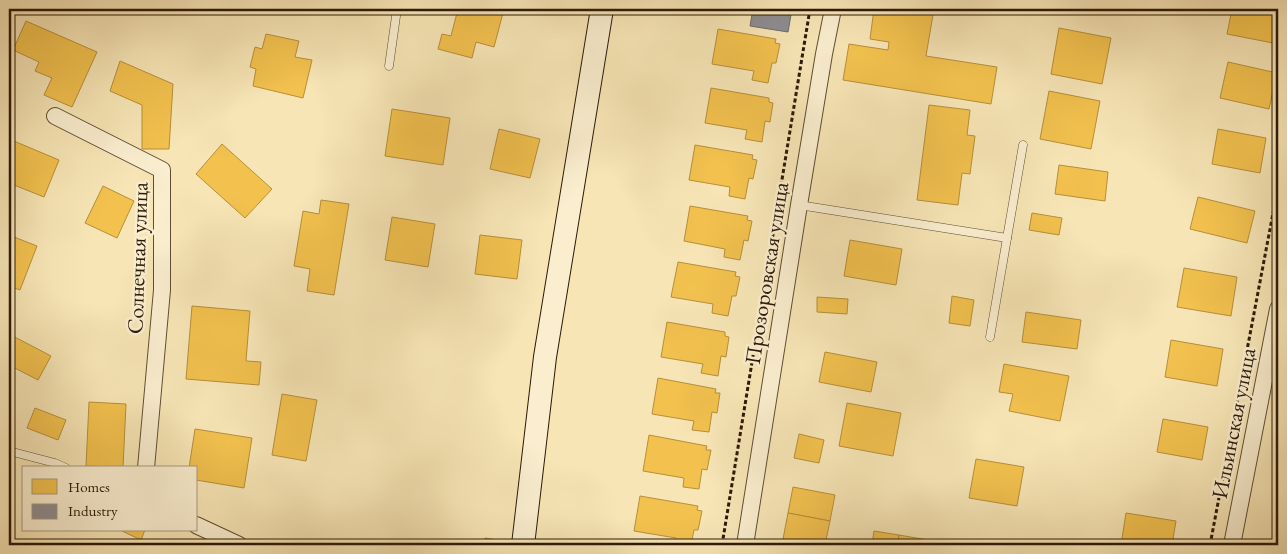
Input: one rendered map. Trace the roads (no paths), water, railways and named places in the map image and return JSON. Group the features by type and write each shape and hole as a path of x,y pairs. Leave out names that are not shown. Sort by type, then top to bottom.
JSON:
{"street":[{"path":"523,545 545,356 602,9"},
{"name":"Прозоровская улица","path":"745,545 822,63 833,9"},
{"name":"Солнечная улица","path":"55,116 162,170 162,290 146,466"},
{"name":"Ильинская улица","path":"1232,545 1278,309"},
{"path":"198,526 239,545"}],"lane":[{"path":"389,66 398,9"},
{"path":"990,337 1023,145"},
{"path":"799,205 1007,238"},
{"path":"9,451 62,466"}]}
